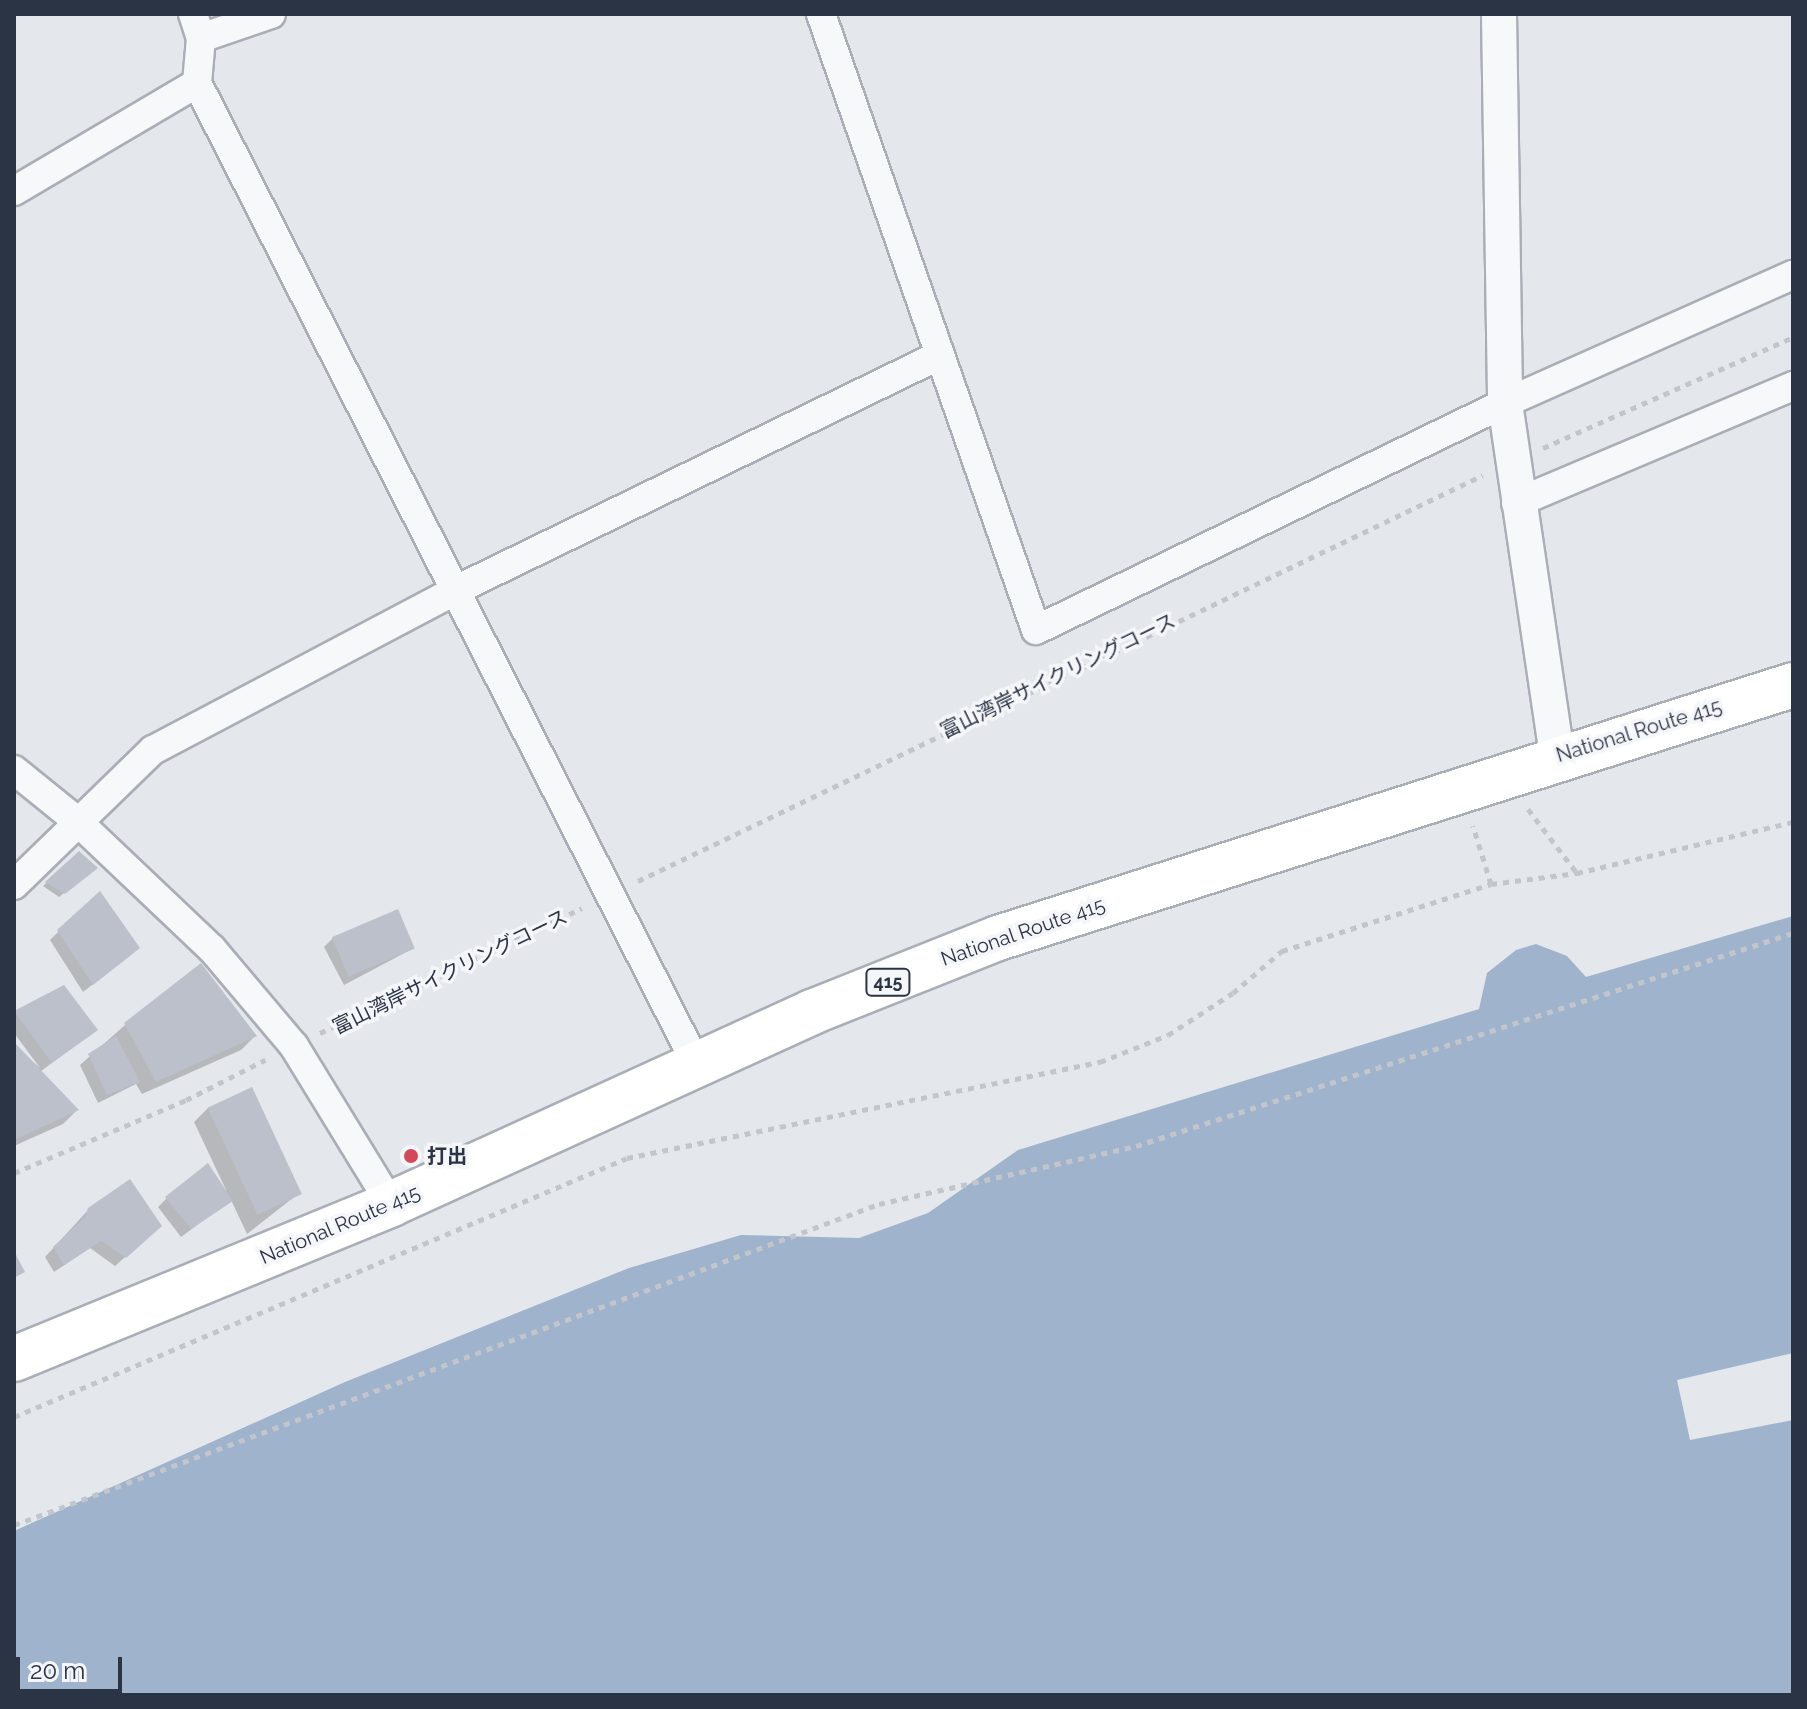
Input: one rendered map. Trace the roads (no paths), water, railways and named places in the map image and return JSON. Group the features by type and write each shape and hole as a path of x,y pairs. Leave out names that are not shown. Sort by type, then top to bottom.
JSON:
{"highway":[{"name":"National Route 415","path":"14,1359 391,1204 696,1063 998,938 1557,756 1793,685"}],"street":[{"path":"271,14 197,26 197,83 696,1063"},
{"path":"821,14 1036,630 1505,403 1793,275"},
{"path":"1499,14 1505,403 1516,503 1557,756"},
{"path":"14,191 197,83"},
{"path":"14,885 76,820 153,750 454,591 940,355"},
{"path":"1516,503 1793,386"},
{"path":"14,770 76,820 212,949 294,1046 391,1204"}],"water":[{"path":"1793,916 1793,1695 14,1695 14,1531 345,1382 629,1268 741,1235 859,1238 928,1213 1018,1150 1479,1009 1487,973 1516,950 1536,944 1567,956 1586,977"}],"place":[{"name":"打出","path":"411,1156"}]}
